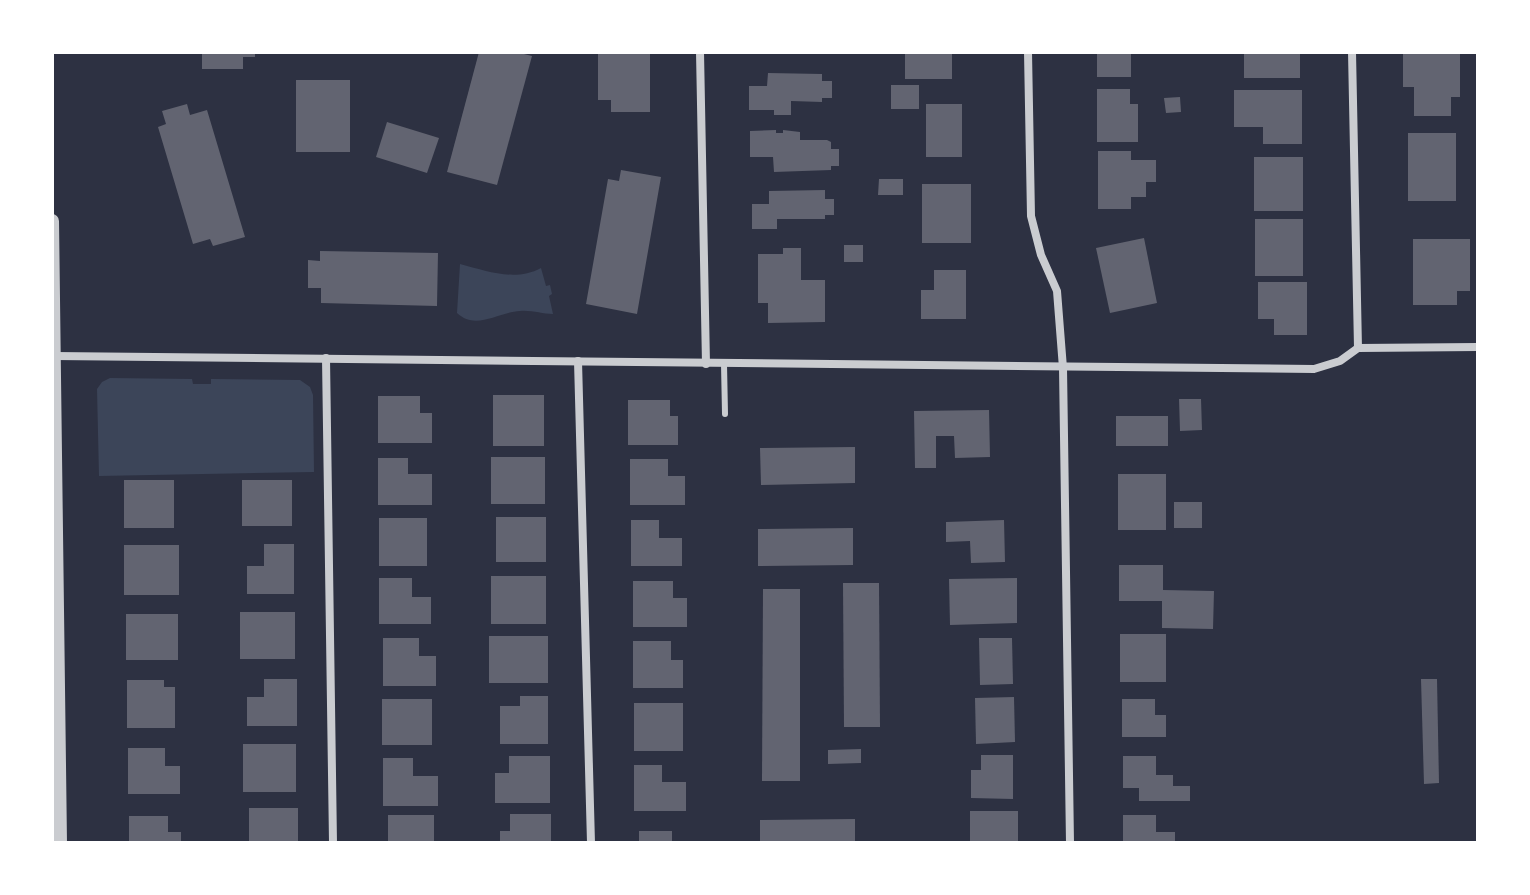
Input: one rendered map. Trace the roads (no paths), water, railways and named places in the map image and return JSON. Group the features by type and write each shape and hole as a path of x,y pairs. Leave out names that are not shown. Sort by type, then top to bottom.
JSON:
{"street":[{"path":"700,52 706,364"},
{"path":"1028,52 1031,216 1041,255 1057,291 1063,368 1070,843"},
{"path":"1352,52 1358,348"},
{"path":"52,221 56,825 60,843"},
{"path":"54,356 1314,369 1340,361 1358,348 1478,347"},
{"path":"326,358 333,843"},
{"path":"578,361 591,843"}],"lane":[{"path":"724,364 725,414"}]}
